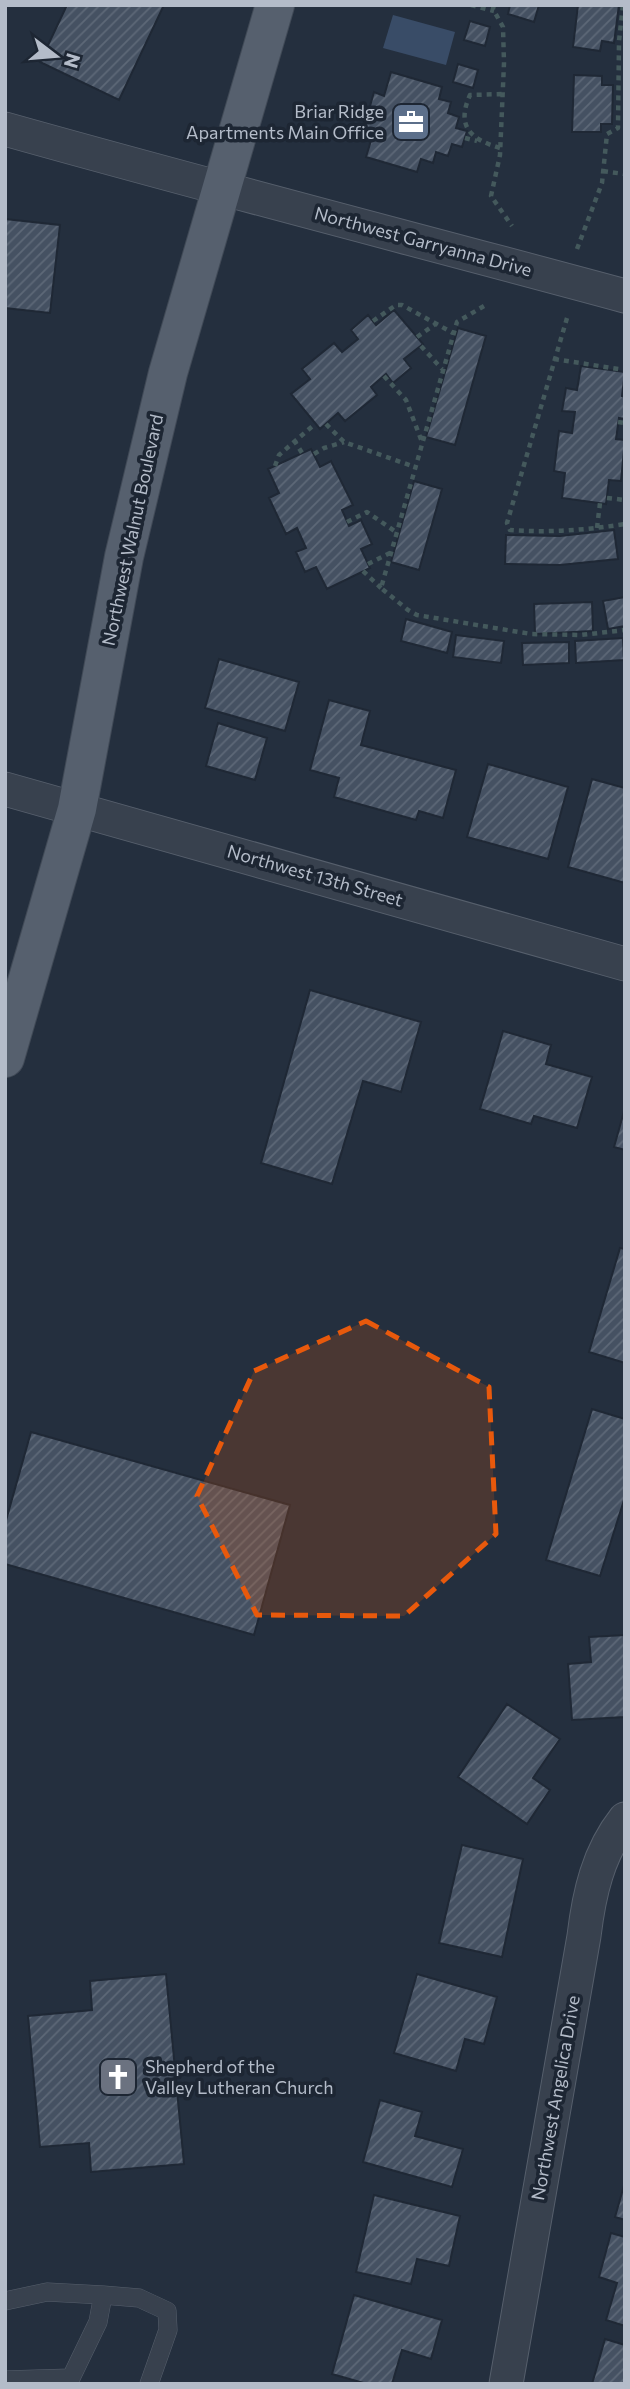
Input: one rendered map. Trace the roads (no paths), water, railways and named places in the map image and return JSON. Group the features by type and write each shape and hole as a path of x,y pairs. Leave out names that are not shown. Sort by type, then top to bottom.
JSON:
{"main road":[{"name":"Northwest Walnut Boulevard","path":"5,1058 76,809 124,556 169,373 275,5"}],"street":[{"name":"Northwest Garryanna Drive","path":"5,129 222,190 625,296"},
{"name":"Northwest 13th Street","path":"6,791 625,964"},
{"name":"Northwest Angelica Drive","path":"506,2384 588,1903 596,1872 617,1828 625,1819"}],"lane":[{"path":"5,2301 47,2292 103,2295 139,2298 167,2311 168,2330 149,2384"},
{"path":"5,2380 70,2381 98,2322 103,2295"}],"water":[{"path":"393,15 455,32 446,65 383,48"}],"place":[{"name":"Briar Ridge Apartments Main Office","path":"411,122"},
{"name":"Shepherd of the Valley Lutheran Church","path":"118,2077"}]}
